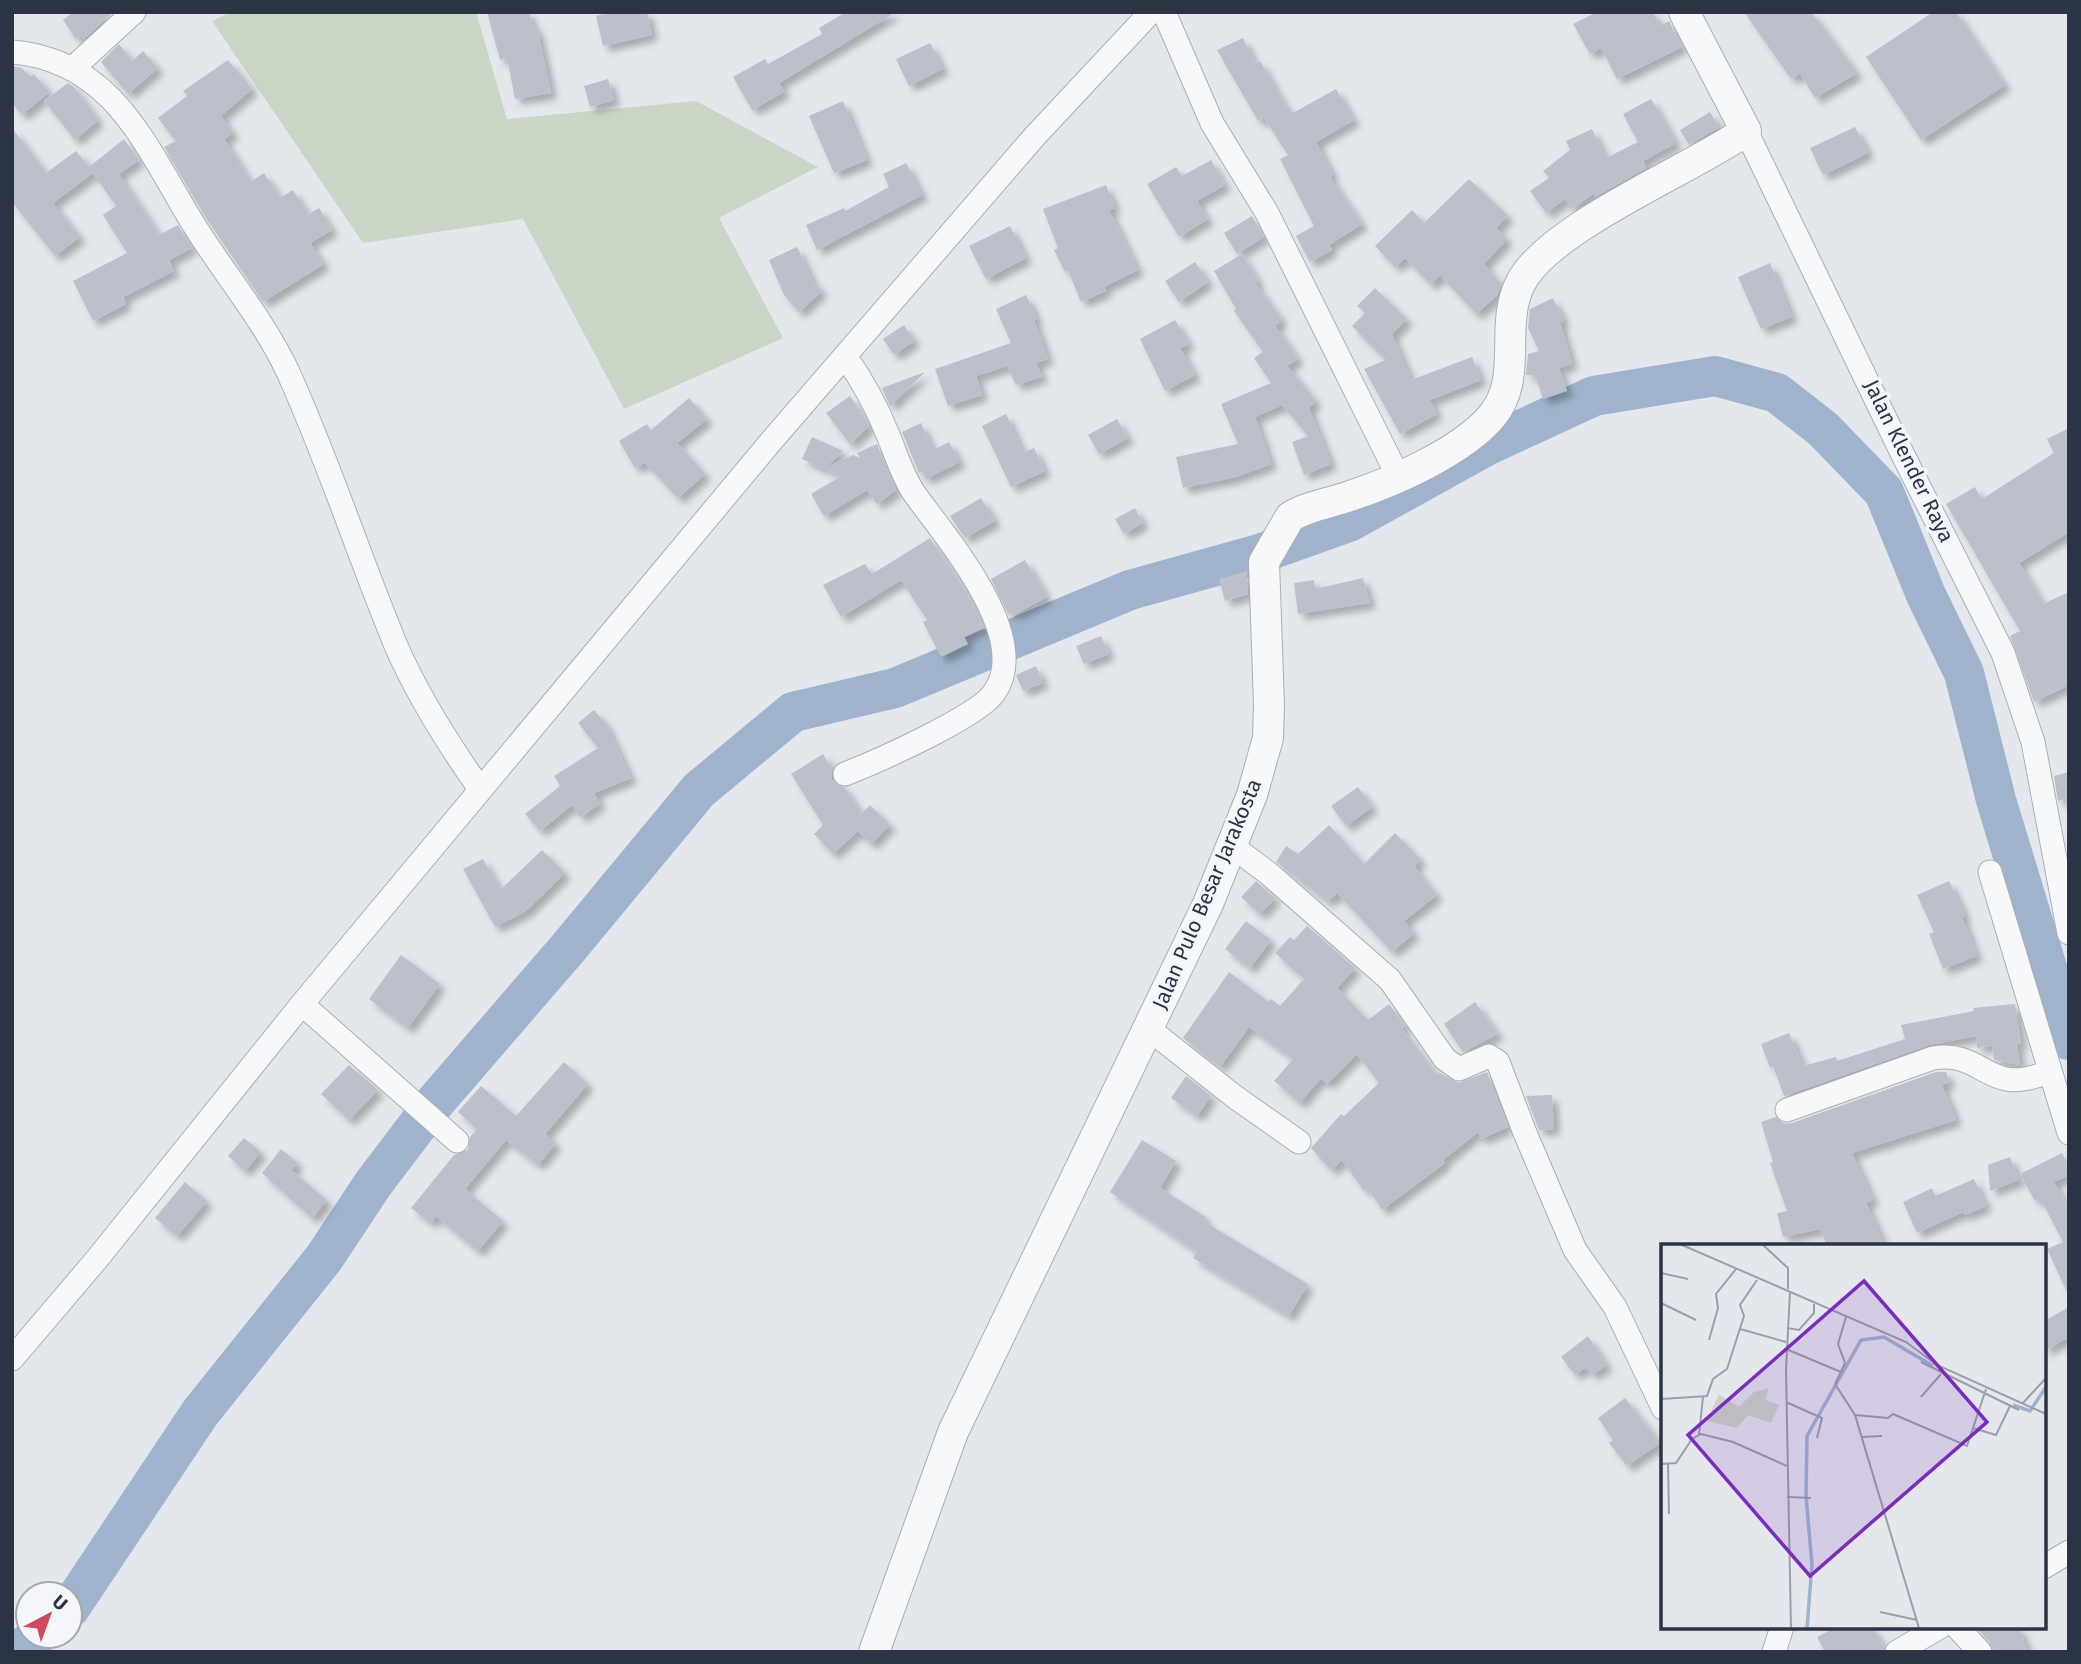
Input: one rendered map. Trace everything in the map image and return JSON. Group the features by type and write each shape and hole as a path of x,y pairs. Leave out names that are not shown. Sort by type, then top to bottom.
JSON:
{"street":[{"path":"73,68 134,12"},
{"path":"12,1359 97,1259 302,1003 845,356 1035,136 1151,12"},
{"path":"1164,12 1212,123 1267,213 1398,476"},
{"name":"Jalan Klender Raya","path":"1684,12 1746,131 1900,449 2003,653 2033,742 2069,933"},
{"path":"12,52 29,53 73,68 93,79 130,118 197,230 260,319 288,373 337,486 398,649 440,729 480,789"},
{"name":"Jalan Pulo Besar Jarakosta","path":"874,1652 953,1432 1149,1029 1233,846 1260,772 1268,738 1264,562 1286,521 1294,514 1353,496 1398,476 1452,448 1492,416 1509,384 1512,303 1521,281 1536,264 1582,226 1746,131"},
{"path":"845,356 883,424 913,492 952,541 998,618 1002,633 1002,670 992,697 887,758 845,774"},
{"path":"1233,846 1268,873 1390,980 1444,1059 1460,1069 1489,1056 1499,1062 1525,1133 1575,1250 1615,1307 1661,1404"},
{"path":"1990,872 2048,1072 2069,1133"},
{"path":"302,1003 416,1108 452,1137"},
{"path":"1149,1029 1235,1097 1299,1142"},
{"path":"1787,1110 1933,1058 1960,1057 1999,1079 2018,1082 2048,1072"},
{"path":"2046,1566 2069,1552"},
{"path":"1774,1652 1781,1629"},
{"path":"1897,1652 1937,1629"},
{"path":"1959,1629 1980,1652"}],"green space":[{"path":"231,12 476,12 507,119 696,101 818,167 719,218 783,338 624,409 523,219 363,243 212,21"}],"building":[{"path":"73,12 113,12 84,39 81,35 76,39 63,20"},
{"path":"487,12 529,12 533,28 537,27 551,93 515,99 507,58 500,60"},
{"path":"612,12 647,12 652,35 603,46 596,16"},
{"path":"846,12 896,12 779,83 784,92 752,110 733,77 765,59 768,64 822,34 819,28"},
{"path":"1597,12 1653,12 1660,26 1669,21 1682,47 1617,79 1601,48 1590,54 1573,24"},
{"path":"1744,12 1811,12 1857,73 1815,98 1800,73 1791,79"},
{"path":"1933,12 1956,12 2005,85 1921,140 1866,57"},
{"path":"1243,38 1255,64 1260,61 1286,108 1289,107 1293,113 1336,89 1354,120 1316,142 1333,175 1330,177 1362,224 1329,245 1332,250 1310,262 1296,236 1314,226 1280,159 1288,155 1264,118 1258,121 1217,50"},
{"path":"930,43 943,69 909,86 896,59"},
{"path":"119,44 132,61 143,51 158,68 128,94 101,62"},
{"path":"228,60 252,89 221,116 233,133 224,139 251,182 264,173 280,198 293,190 308,215 319,208 332,230 310,243 324,264 263,302 206,218 164,147 176,141 158,118 187,96 183,91"},
{"path":"12,66 22,68 30,77 34,74 49,92 22,115 12,103"},
{"path":"608,79 614,100 590,107 584,86"},
{"path":"68,83 74,87 98,120 75,140 44,101"},
{"path":"1651,99 1676,143 1643,161 1646,168 1595,197 1594,193 1572,209 1565,199 1546,213 1530,191 1549,178 1543,171 1570,150 1566,141 1592,129 1606,158 1638,142 1623,114"},
{"path":"843,101 867,160 834,173 809,116"},
{"path":"1710,112 1719,127 1689,145 1680,130"},
{"path":"1855,127 1868,153 1823,175 1810,148"},
{"path":"12,128 46,173 76,151 89,167 124,139 139,160 119,174 159,235 178,225 192,248 169,260 174,271 123,297 126,304 93,321 73,281 127,253 103,215 116,206 93,173 53,203 80,237 55,256 12,202"},
{"path":"1211,160 1225,185 1197,201 1208,219 1179,237 1147,184 1176,167 1182,176"},
{"path":"906,163 922,195 817,250 806,225 844,208 845,211 889,187 883,174"},
{"path":"1469,179 1508,216 1496,228 1507,239 1484,264 1501,284 1497,295 1476,314 1440,275 1431,285 1405,258 1395,267 1375,246 1412,210 1424,223"},
{"path":"1106,185 1115,208 1109,210 1138,270 1104,287 1106,291 1081,302 1068,270 1065,272 1054,250 1058,248 1043,209"},
{"path":"1252,216 1264,237 1237,254 1224,233"},
{"path":"1010,226 1026,258 986,279 969,246"},
{"path":"797,247 812,280 822,291 799,312 784,295 769,260"},
{"path":"1242,254 1258,281 1255,283 1282,320 1275,326 1298,359 1287,366 1316,401 1309,408 1331,464 1304,475 1292,442 1308,436 1282,405 1255,417 1271,464 1236,477 1183,488 1176,457 1238,444 1221,404 1271,383 1254,358 1263,352 1234,311 1236,309 1214,271"},
{"path":"1195,262 1208,282 1179,302 1165,281"},
{"path":"1770,263 1792,317 1761,329 1738,277"},
{"path":"1375,288 1407,319 1392,334 1411,380 1472,357 1481,380 1430,400 1437,414 1400,434 1364,369 1386,360 1352,326 1365,313 1357,306"},
{"path":"1026,295 1037,319 1034,320 1048,359 1036,363 1042,377 1016,385 1007,366 976,376 982,395 948,406 935,369 1011,343 996,309"},
{"path":"1553,298 1564,321 1560,322 1572,364 1559,368 1567,391 1543,399 1535,375 1526,375 1528,354 1539,351 1528,328 1530,309"},
{"path":"1175,320 1189,344 1180,348 1195,375 1165,391 1140,339"},
{"path":"904,325 914,341 894,355 883,339"},
{"path":"925,372 890,406 882,388"},
{"path":"850,396 869,426 850,444 826,413"},
{"path":"689,398 707,419 677,443 705,474 678,498 645,463 635,468 619,441 647,424 651,430"},
{"path":"1006,414 1023,453 1034,448 1045,471 1011,487 982,426"},
{"path":"1117,419 1128,438 1099,454 1088,435"},
{"path":"921,423 933,450 949,442 960,462 926,479 922,471 919,473 902,432"},
{"path":"2069,428 2069,532 2019,563 2043,604 2069,592 2069,685 2034,702 2010,636 2020,631 1946,504 1975,487 1982,499 2054,453 2047,439"},
{"path":"812,437 843,451 825,468 853,455 860,458 857,453 877,444 896,490 877,504 867,490 824,516 811,494 841,476 802,459"},
{"path":"981,498 995,521 965,538 950,516"},
{"path":"1135,508 1143,523 1124,534 1115,519"},
{"path":"930,538 968,595 983,627 964,637 968,644 941,657 923,622 927,620 901,580 841,617 823,585 865,564 872,574"},
{"path":"1025,560 1047,597 1015,614 1013,611 1008,614 991,579"},
{"path":"1247,571 1248,594 1225,601 1219,579"},
{"path":"1363,578 1370,603 1298,614 1294,583 1314,580 1315,589"},
{"path":"1101,636 1109,654 1084,664 1076,646"},
{"path":"1036,666 1043,683 1023,691 1016,675"},
{"path":"594,710 606,724 631,778 594,793 600,804 580,817 572,805 540,831 525,814 560,786 554,776 598,748 578,723"},
{"path":"823,754 832,769 832,780 845,788 861,814 870,805 890,825 871,844 858,831 833,854 814,834 823,825 791,774"},
{"path":"2069,772 2069,798 2058,801 2054,776"},
{"path":"1358,787 1372,807 1346,826 1331,806"},
{"path":"1329,825 1364,864 1395,833 1421,860 1414,866 1437,895 1404,921 1414,933 1392,952 1337,893 1328,902 1276,862 1286,846 1298,854"},
{"path":"542,850 565,873 526,911 495,927 463,869 483,859 500,890"},
{"path":"1256,881 1275,898 1260,914 1241,897"},
{"path":"1949,881 1965,916 1962,917 1977,956 1943,969 1929,934 1934,932 1917,895"},
{"path":"1246,921 1271,940 1250,968 1225,949"},
{"path":"1307,926 1355,968 1337,988 1368,1020 1389,1004 1405,1026 1402,1029 1437,1075 1440,1073 1458,1083 1487,1072 1508,1127 1481,1139 1478,1132 1443,1160 1445,1163 1382,1210 1368,1188 1364,1191 1342,1160 1331,1170 1311,1148 1341,1114 1344,1116 1379,1083 1357,1054 1327,1084 1321,1078 1300,1103 1274,1081 1293,1059 1249,1027 1220,1067 1183,1038 1229,972 1269,1002 1271,999 1280,1006 1304,979 1275,953 1290,937 1294,940"},
{"path":"401,955 440,984 408,1028 369,999"},
{"path":"1475,1002 1498,1034 1463,1052 1444,1024"},
{"path":"2015,1004 2021,1044 2017,1044 2020,1065 1994,1060 1992,1046 1977,1048 1976,1036 1929,1045 1784,1096 1761,1044 1789,1033 1803,1066 1836,1057 1837,1061 1905,1039 1901,1025 1974,1011 1973,1008"},
{"path":"564,1062 588,1084 545,1134 556,1143 538,1165 506,1140 465,1189 503,1221 478,1251 436,1216 431,1223 411,1208 454,1155 468,1150 470,1137 477,1129 458,1112 481,1086 516,1116"},
{"path":"349,1065 378,1090 349,1120 321,1094"},
{"path":"1936,1072 1946,1072 1949,1082 1942,1085 1956,1120 1852,1153 1873,1200 1866,1203 1884,1244 1826,1244 1820,1229 1783,1237 1777,1213 1787,1211 1770,1163 1773,1162 1761,1122 1776,1117 1784,1124"},
{"path":"1186,1076 1211,1096 1197,1116 1171,1098"},
{"path":"1552,1095 1554,1129 1539,1130 1526,1096"},
{"path":"244,1138 261,1152 245,1171 228,1156"},
{"path":"1142,1140 1176,1161 1160,1188 1206,1217 1203,1221 1308,1284 1289,1316 1193,1258 1197,1252 1110,1192"},
{"path":"281,1149 298,1163 291,1170 327,1200 312,1218 262,1173"},
{"path":"2062,1153 2069,1166 2069,1175 2054,1182 2069,1211 2069,1296 2047,1249 2063,1242 2040,1198 2035,1201 2020,1174"},
{"path":"2010,1157 2019,1180 1990,1191 1988,1165"},
{"path":"1974,1179 1986,1206 1965,1215 1963,1212 1917,1233 1903,1202 1932,1188 1935,1196"},
{"path":"185,1182 207,1201 177,1236 155,1218"},
{"path":"2069,1307 2069,1337 2046,1350 2046,1320"},
{"path":"1588,1336 1607,1365 1592,1375 1586,1367 1575,1375 1561,1357"},
{"path":"1625,1398 1660,1443 1627,1466 1609,1443 1613,1440 1598,1418"},
{"path":"1832,1629 1873,1629 1884,1647 1883,1652 1825,1652 1817,1637"},
{"path":"1978,1629 2020,1629 2028,1652 1994,1652"}],"waterway":[{"path":"84,1587 200,1413 324,1258 373,1184 436,1101 569,947 699,790 793,712 895,688 1130,590 1259,554 1349,522 1488,445 1594,396 1715,376 1777,393 1823,429 1884,492 1926,595 1964,673 1996,800 2069,1040"}]}
